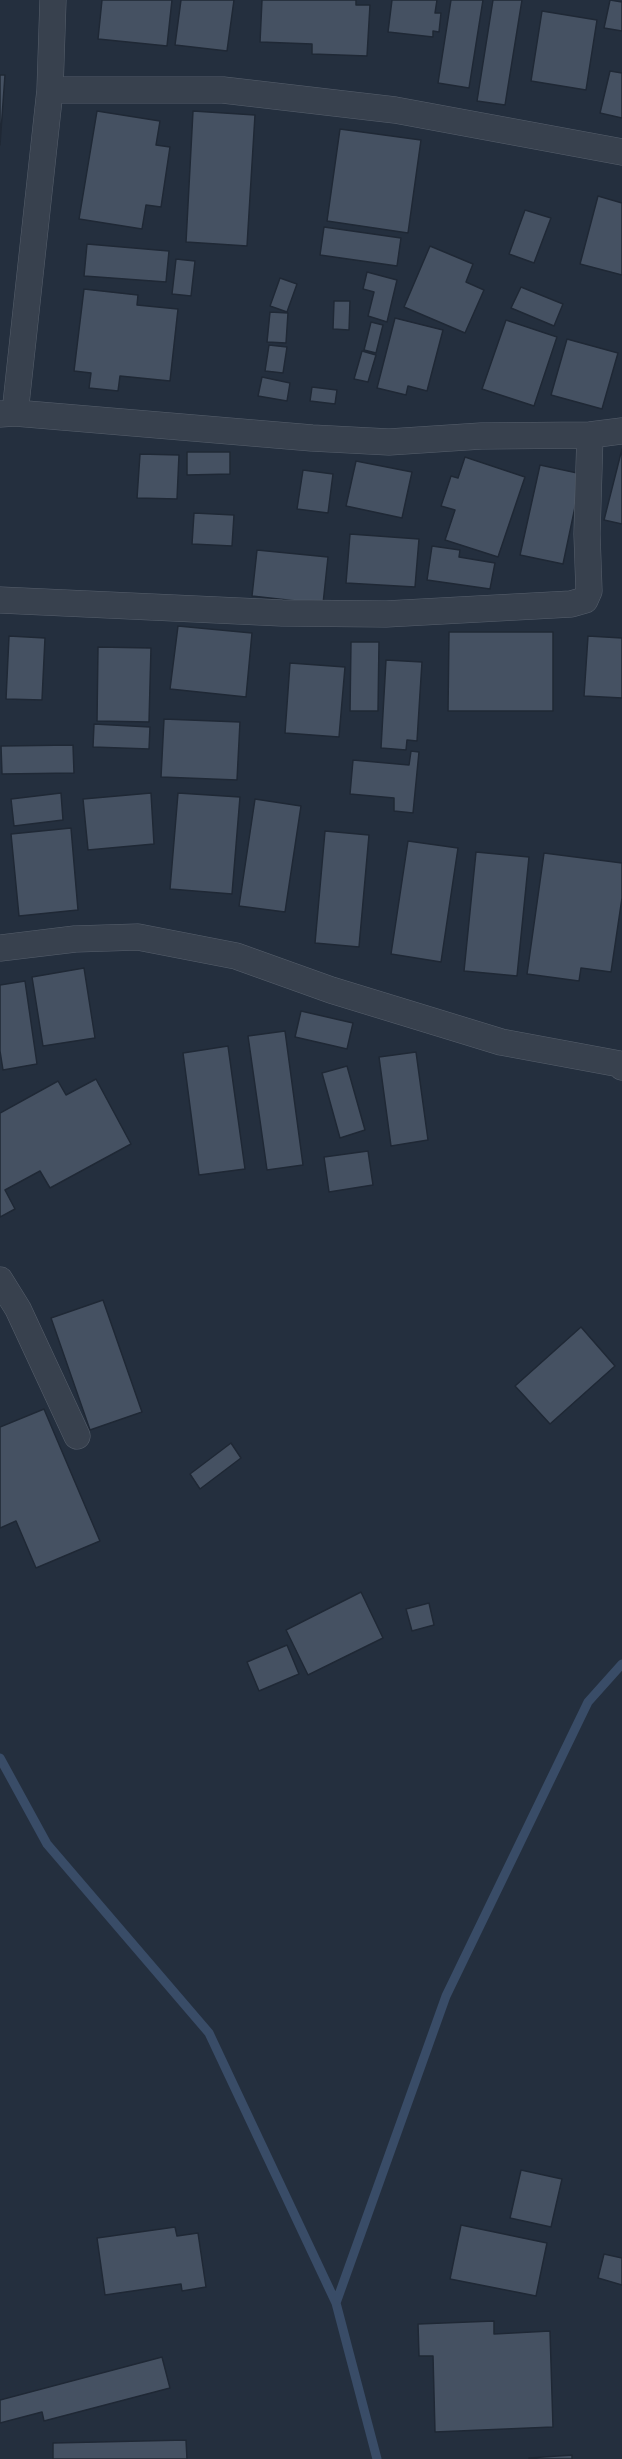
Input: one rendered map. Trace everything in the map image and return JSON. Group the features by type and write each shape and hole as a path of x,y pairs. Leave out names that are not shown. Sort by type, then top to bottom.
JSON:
{"street":[{"path":"53,0 50,90 8,414 389,442 481,436 590,435 622,431"},
{"path":"50,90 245,92 395,110 622,152"},
{"path":"0,600 282,613 386,614 571,604 585,600 590,591 587,534 590,435"},
{"path":"0,948 75,939 138,936 236,956 331,990 501,1042 621,1064"},
{"path":"0,1280 18,1309 77,1436"}],"building":[{"path":"102,0 172,0 167,46 98,39"},
{"path":"181,0 234,0 227,51 175,45"},
{"path":"262,0 356,0 356,5 370,5 367,56 312,54 312,44 260,42"},
{"path":"392,0 437,0 435,13 441,13 439,32 433,31 433,37 388,32"},
{"path":"451,0 483,0 469,88 438,83"},
{"path":"493,0 522,0 505,105 477,101"},
{"path":"610,0 622,2 622,31 604,28"},
{"path":"542,11 597,20 586,90 531,81"},
{"path":"610,71 622,73 622,118 600,113"},
{"path":"0,75 5,75 0,145"},
{"path":"97,111 160,121 156,145 170,147 161,207 146,205 142,229 79,219"},
{"path":"193,111 255,115 247,246 186,242"},
{"path":"340,129 421,140 408,233 327,221"},
{"path":"598,196 622,203 622,275 580,264"},
{"path":"525,210 551,218 534,263 509,254"},
{"path":"324,227 401,238 397,266 320,255"},
{"path":"87,244 169,251 166,282 84,276"},
{"path":"430,246 473,264 466,282 484,290 465,333 404,307"},
{"path":"176,259 195,261 191,296 172,294"},
{"path":"367,272 397,280 387,322 368,316 374,292 363,289"},
{"path":"280,278 297,284 287,312 270,306"},
{"path":"521,287 563,304 554,326 511,308"},
{"path":"84,289 138,295 137,305 178,309 170,381 120,376 118,391 89,388 91,373 74,371"},
{"path":"334,301 350,301 349,330 333,329"},
{"path":"270,312 288,313 286,343 267,342"},
{"path":"395,318 443,330 427,391 408,386 406,395 377,388"},
{"path":"506,320 557,337 534,406 482,389"},
{"path":"371,322 383,325 376,353 364,350"},
{"path":"567,339 618,353 602,409 551,395"},
{"path":"269,345 287,347 283,373 265,371"},
{"path":"362,351 376,355 368,382 354,379"},
{"path":"262,377 290,383 287,401 258,396"},
{"path":"312,387 337,390 335,404 310,401"},
{"path":"622,449 622,524 604,520"},
{"path":"187,452 230,452 230,474 187,475"},
{"path":"140,454 179,455 177,499 137,498"},
{"path":"465,457 525,477 498,557 445,540 455,510 441,506 451,476 458,478"},
{"path":"356,461 412,472 402,518 346,506"},
{"path":"540,465 582,474 563,564 520,555"},
{"path":"303,470 333,474 328,513 297,509"},
{"path":"194,513 234,515 232,546 192,544"},
{"path":"350,534 419,539 415,587 346,583"},
{"path":"432,546 460,550 459,557 495,563 490,589 427,580"},
{"path":"257,550 328,557 323,604 252,596"},
{"path":"178,626 252,633 246,697 170,689"},
{"path":"449,632 553,632 553,711 448,711"},
{"path":"9,636 45,638 42,700 6,699"},
{"path":"588,636 622,638 622,698 584,696"},
{"path":"351,642 379,642 378,711 350,711"},
{"path":"98,647 151,648 149,722 97,721"},
{"path":"386,660 422,662 417,741 407,740 406,750 381,748"},
{"path":"290,663 345,667 339,737 285,733"},
{"path":"164,719 240,722 237,780 161,777"},
{"path":"94,724 150,727 149,749 93,747"},
{"path":"73,745 74,773 2,774 1,746"},
{"path":"411,751 419,752 413,813 394,811 394,798 350,794 353,760 409,765"},
{"path":"61,793 63,820 14,826 11,799"},
{"path":"151,793 154,844 88,850 83,799"},
{"path":"178,793 240,797 232,894 170,889"},
{"path":"255,799 301,806 285,912 239,906"},
{"path":"71,828 78,910 19,916 11,834"},
{"path":"325,831 369,835 359,947 315,943"},
{"path":"408,841 458,848 441,962 391,954"},
{"path":"476,852 529,857 517,976 464,971"},
{"path":"544,853 622,863 622,898 611,972 581,968 579,981 527,974"},
{"path":"84,968 95,1038 43,1046 32,977"},
{"path":"25,981 37,1064 3,1070 0,1051 0,985"},
{"path":"301,1011 353,1023 347,1049 295,1037"},
{"path":"285,1031 303,1165 267,1170 248,1036"},
{"path":"228,1046 245,1169 199,1175 183,1053"},
{"path":"416,1052 428,1140 391,1146 379,1057"},
{"path":"347,1066 365,1130 340,1138 322,1073"},
{"path":"96,1079 131,1144 50,1188 40,1171 5,1190 15,1209 0,1217 0,1113 58,1081 66,1095"},
{"path":"368,1151 373,1185 329,1192 324,1157"},
{"path":"103,1300 142,1412 90,1430 51,1318"},
{"path":"581,1327 615,1366 550,1424 515,1386"},
{"path":"44,1409 100,1541 36,1568 16,1521 0,1528 0,1427"},
{"path":"231,1443 241,1458 200,1489 190,1474"},
{"path":"361,1592 383,1638 308,1675 286,1630"},
{"path":"429,1603 434,1625 412,1631 406,1609"},
{"path":"287,1645 299,1674 259,1691 247,1662"},
{"path":"521,2170 562,2179 551,2227 510,2218"},
{"path":"461,2225 547,2243 536,2296 450,2279"},
{"path":"175,2227 177,2236 198,2233 206,2287 182,2291 181,2284 105,2295 97,2238"},
{"path":"604,2254 622,2258 622,2285 598,2278"},
{"path":"494,2321 494,2334 550,2331 553,2427 435,2432 433,2356 419,2356 418,2324"},
{"path":"162,2357 170,2388 44,2421 42,2412 0,2423 0,2400"},
{"path":"186,2440 187,2459 53,2459 53,2443"},
{"path":"572,2455 572,2459 529,2459 529,2458"}],"waterway":[{"path":"336,2303 446,1996 588,1702 622,1664"},
{"path":"0,1758 47,1844 209,2033 336,2303 377,2459"}]}
